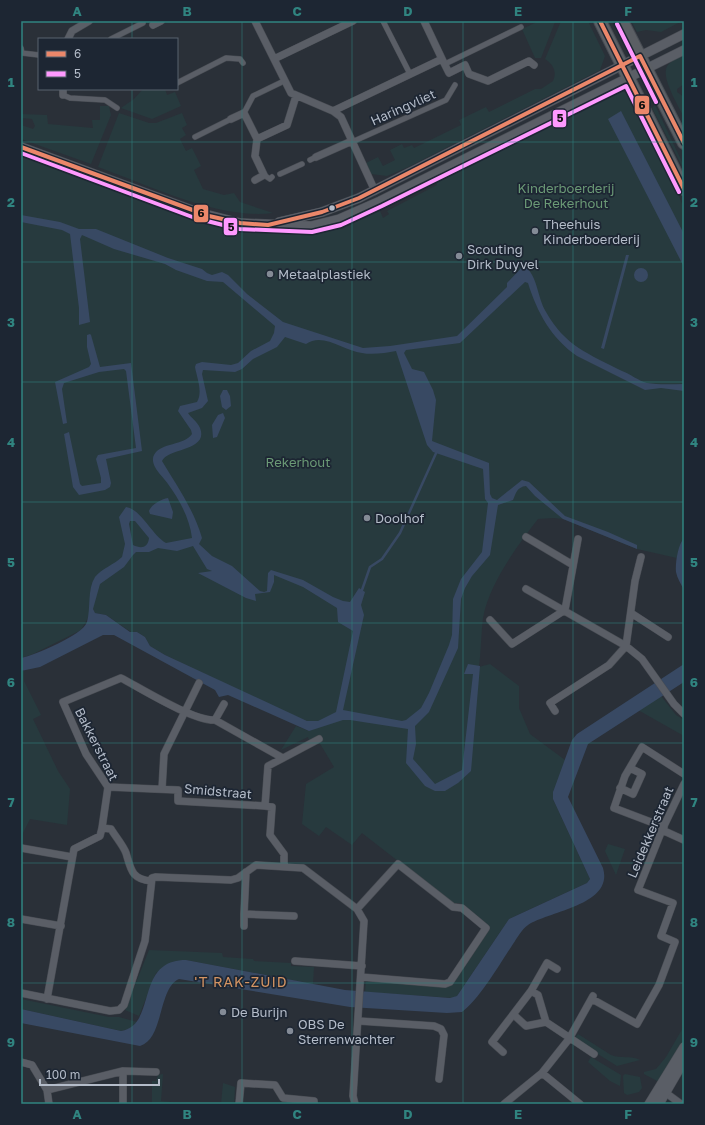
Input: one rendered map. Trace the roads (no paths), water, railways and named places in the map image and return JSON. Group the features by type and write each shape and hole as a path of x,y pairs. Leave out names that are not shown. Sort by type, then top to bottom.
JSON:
{"highway":[{"path":"600,21 684,189"},
{"path":"622,21 684,143"}],"street":[{"path":"68,38 72,31 88,21"},
{"path":"153,25 161,21"},
{"path":"256,21 289,91 296,96 333,111 341,117 371,178 380,201"},
{"path":"274,59 353,21"},
{"path":"383,21 410,74"},
{"path":"424,21 449,73 464,65 469,74 488,81 529,61 534,65"},
{"path":"113,38 143,23"},
{"path":"333,111 410,74 443,62 521,27"},
{"path":"268,225 322,212 375,191 684,34"},
{"path":"21,48 22,53 38,55"},
{"path":"21,147 196,212 240,223 298,226 317,224 339,219 380,201 684,50"},
{"path":"178,82 226,58 240,59 243,63"},
{"path":"195,137 244,113 254,96 284,81"},
{"name":"Haringvliet","path":"352,142 446,100 455,85"},
{"path":"63,92 70,98 105,100 117,108"},
{"path":"258,139 287,125 296,96"},
{"path":"244,113 258,139 255,156 264,175 270,179 272,177"},
{"path":"313,158 352,142"},
{"path":"280,174 302,164"},
{"path":"254,180 264,175"},
{"path":"526,537 573,565"},
{"path":"490,620 512,644 565,610 578,539"},
{"path":"555,710 550,703 609,665 626,646 635,581 641,557"},
{"path":"526,589 626,646 642,659 667,695 684,714"},
{"path":"631,613 668,637"},
{"name":"Bakkerstraat","path":"102,828 108,787 86,754 64,702 120,678 207,721 215,720 281,758"},
{"path":"162,789 164,754 199,683"},
{"path":"215,720 224,704"},
{"path":"284,866 284,854 270,835 272,807 265,806 268,766 319,739"},
{"path":"684,774 642,747 620,788 614,808 663,828 684,840"},
{"path":"620,788 633,794 642,774 630,768"},
{"name":"Leidekkerstraat","path":"569,1039 593,997 638,1024 659,984 675,942 661,936 673,903 638,890 663,828 684,784"},
{"name":"Smidstraat","path":"108,787 178,790 178,801 265,806"},
{"path":"47,999 74,849 100,836 102,828 111,829 126,854 126,861 134,874 141,880 150,880 156,877 231,880 238,878 253,867 260,865 284,866 306,870 357,908 364,920 359,1022 353,1096 355,1104"},
{"path":"21,848 72,857"},
{"path":"357,908 398,864 453,907 462,908 486,928 450,982 445,984 361,977"},
{"path":"244,926 246,872"},
{"path":"21,993 110,1011 119,1010 122,1007 145,941 150,880"},
{"path":"244,914 294,916"},
{"path":"21,919 61,926"},
{"path":"295,961 362,966"},
{"path":"503,1052 492,1042 531,991 547,963 557,969"},
{"path":"531,991 538,995 546,1022 569,1039 594,1054"},
{"path":"514,1015 526,1026 546,1022"},
{"path":"359,1022 434,1026 441,1029 444,1035 439,1079"},
{"path":"504,1104 542,1073 569,1039"},
{"path":"659,1104 663,1091 684,1047"},
{"path":"648,1104 663,1091 684,1061"},
{"path":"21,1062 32,1065 47,1090 49,1104"},
{"path":"47,1090 123,1071 156,1072"},
{"path":"123,1071 123,1104"},
{"path":"542,1073 580,1104"},
{"path":"239,1104 241,1083 275,1085 283,1098 314,1101 314,1104"},
{"path":"663,1091 681,1104"}],"water":[{"path":"621,111 684,234 684,267 608,119"},
{"path":"21,215 60,222 79,229 96,229 168,258 202,269 212,275 222,272 228,275 247,294 283,322 363,348 390,346 457,336 507,287 507,283 524,265 529,270 535,281 543,306 553,324 579,348 644,382 656,384 684,384 684,391 661,388 645,390 577,356 552,333 536,304 528,283 525,282 460,343 406,350 404,353 412,369 424,372 433,390 436,400 432,441 489,463 490,494 492,498 497,500 522,480 529,482 565,516 608,532 637,545 637,549 563,519 535,496 526,486 519,489 513,500 498,505 490,555 472,576 461,599 458,648 429,712 415,726 416,744 413,759 435,784 462,770 473,674 464,674 468,664 480,666 471,771 458,783 445,791 435,791 425,786 406,763 408,729 343,720 309,731 228,695 219,697 215,690 114,635 103,635 40,667 21,671 21,658 58,644 84,627 87,622 90,593 95,577 101,571 122,557 125,544 119,517 126,507 137,512 166,543 192,538 189,524 180,503 155,467 153,456 162,448 184,441 192,434 191,430 178,411 180,406 197,402 199,398 200,389 195,367 196,364 202,362 231,365 238,363 251,351 270,341 274,333 275,326 223,282 207,281 176,270 165,264 114,249 82,235 80,239 90,322 79,325 79,308 70,234 62,230 21,222","holes":["285,337 306,344 319,340 326,341 355,352 366,354 379,354 396,351 427,445 433,452 483,469 485,499 488,503 482,552 461,579 453,599 452,635 429,693 421,708 406,720 402,721 343,710 364,615 361,605 365,592 359,588 350,602 343,601 303,580 271,570 268,573 267,591 260,591 232,566 212,556 199,544 202,538 199,528 185,498 162,461 166,457 194,445 199,441 201,435 200,428 188,413 202,408 208,401 202,374 203,370 235,372 242,369 253,359 277,347","130,521 135,521 149,538 146,546 139,547 133,545 129,524","193,546 207,569 212,571 198,573 246,598 256,601 255,594 270,592 274,582 274,575 303,587 337,608 338,622 353,631 336,712 318,721 307,721 165,655 150,646 145,637 137,632 130,632 106,615 95,613 93,609 100,584 124,567 136,552 149,552 158,548 177,551"]},
{"path":"626,255 629,255 604,349 601,348"},
{"path":"638,268 644,268 648,272 648,278 644,282 638,282 634,278 634,272"},
{"path":"90,334 100,367 131,363 142,451 106,459 111,483 110,487 105,490 79,495 73,487 64,434 69,432 80,484 82,486 101,483 96,459 98,455 136,448 126,371 124,369 99,372 64,383 62,389 67,423 63,424 55,382 89,367 91,364 87,347 87,335"},
{"path":"223,390 227,390 230,396 231,406 226,410 222,407 220,396"},
{"path":"223,413 225,418 217,437 213,438 212,425 218,415"},
{"path":"168,498 173,512 172,519 150,514 149,511 154,505 159,501"},
{"path":"684,538 684,590 677,576 676,568 679,549"},
{"path":"684,664 684,682 588,744 568,797 603,868 604,880 599,891 590,899 578,905 528,925 518,936 482,990 462,1012 447,1013 350,1007 179,979 172,984 167,992 153,1034 148,1041 140,1046 21,1023 21,1009 121,1031 132,1026 139,1017 152,981 159,970 170,963 186,960 345,990 450,998 457,996 509,919 587,883 590,879 553,799 553,792 572,740 577,734"}],"waterway":[{"path":"362,590 370,567 382,559 400,533 437,451"}],"place":[{"name":"Theehuis Kinderboerderij","path":"535,231"},
{"name":"Scouting Dirk Duyvel","path":"459,256"},
{"name":"Metaalplastiek","path":"270,274"},
{"name":"Doolhof","path":"367,518"},
{"name":"De Burijn","path":"223,1012"},
{"name":"OBS De Sterrenwachter","path":"290,1031"}],"district":[{"name":"'T RAK-ZUID","path":"241,982"}],"park label":[{"name":"Kinderboerderij De Rekerhout","path":"566,196"},
{"name":"Rekerhout","path":"298,462"}]}
